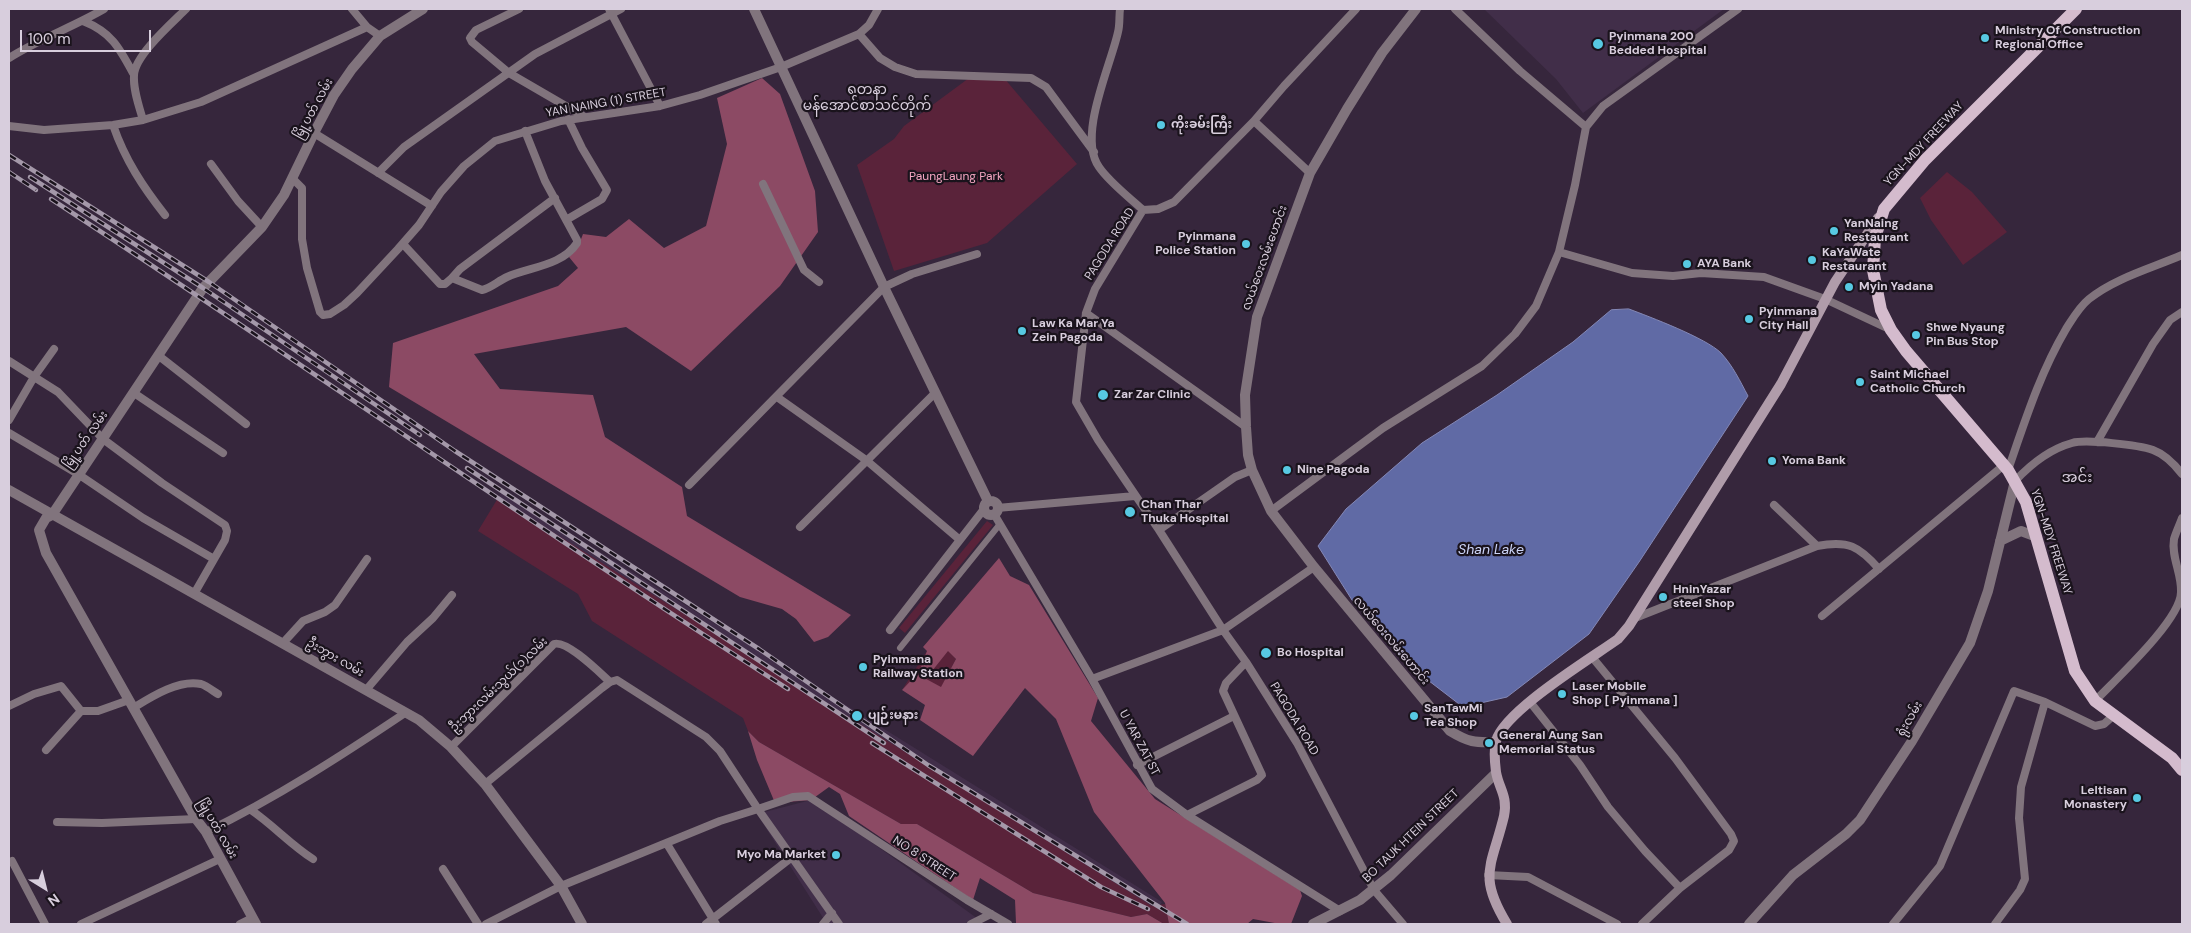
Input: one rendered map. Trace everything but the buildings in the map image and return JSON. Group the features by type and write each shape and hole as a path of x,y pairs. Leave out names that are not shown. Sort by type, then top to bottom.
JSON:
{"main road":[{"name":"YGN-MDY FREEWAY","path":"2076,9 1925,160 1884,209 1875,238 1874,270 1881,310 1891,330 1906,352 2006,467 2026,502 2075,671 2095,701 2172,758 2182,770"},
{"path":"1507,924 1490,890 1488,875 1506,805 1504,793 1496,772 1496,742 1503,727 1530,702 1618,639 1635,618 1781,384 1835,282 1884,209"}],"street":[{"path":"9,58 34,42 83,21 104,9"},
{"path":"133,73 140,59 151,45 186,9"},
{"path":"352,9 367,27 380,36"},
{"name":"မြို့ပတ် လမ်း","path":"254,921 206,832 196,819 46,553 39,530 46,518 52,515 78,474 160,356 203,288 262,227 284,194 334,95 352,69 380,36 423,9"},
{"path":"519,9 476,30 470,38 472,42 486,56 509,73 583,116"},
{"path":"378,173 404,146 535,54 611,11 621,9"},
{"path":"754,9 986,505"},
{"name":"YAN NAING (1) STREET","path":"292,178 302,188 302,239 310,277 320,312 330,314 350,299 403,244 464,166 487,146 525,130 568,119 660,106 700,95 781,67 859,34 869,26 878,9"},
{"path":"1120,9 1118,31 1102,83 1092,131 1094,152 1098,166 1144,210"},
{"name":"PAGODA ROAD","path":"1356,9 1254,121 1174,202 1158,209 1144,210 1095,289 1086,313 1076,402 1087,422 1159,530 1222,630 1246,662 1297,743 1374,890 1403,924"},
{"name":"လယ်ဝေးလမ်းဟောင်း","path":"1416,9 1382,54 1310,173 1257,318 1245,395 1248,455 1252,470 1272,510 1314,567 1450,731 1464,740 1477,743 1496,742"},
{"path":"1455,9 1520,71 1586,127"},
{"path":"1272,510 1383,428 1482,366 1515,334 1536,306 1559,252 1586,127 1603,106 1738,9"},
{"path":"611,11 660,106"},
{"path":"83,21 99,28 110,37 121,51 133,73 134,88 143,120"},
{"path":"9,126 44,130 114,126 143,120 201,102 367,27"},
{"path":"859,34 880,58 895,67 916,74 1031,78 1046,87 1094,152"},
{"path":"566,220 602,199 607,190 582,148 568,119"},
{"path":"1254,121 1310,173"},
{"path":"114,126 125,157 139,181 165,215"},
{"path":"452,278 482,290 506,278 544,265 566,254 577,243 541,172 525,130"},
{"path":"314,133 432,206"},
{"path":"211,164 238,201 262,227"},
{"path":"763,184 804,270 819,282"},
{"path":"403,244 440,284 445,284 460,269 555,198"},
{"path":"1559,252 1632,273 1673,276 1701,274 1764,277 1825,299 1891,330"},
{"path":"689,485 884,287 912,274 977,254"},
{"path":"1822,616 2006,467 2041,377 2079,308 2099,292 2115,283 2182,255"},
{"path":"2097,442 2153,344 2170,320 2182,312"},
{"path":"1086,313 1246,427"},
{"path":"9,420 34,377 54,349"},
{"path":"160,356 246,424"},
{"path":"9,362 68,400 102,439 162,483 225,525 227,531 225,540 194,594"},
{"path":"134,393 223,453"},
{"path":"800,527 934,394"},
{"path":"777,397 866,460 960,540"},
{"path":"9,433 78,474 144,518 214,558"},
{"path":"2015,481 2030,465 2062,446 2075,442 2097,442 2152,450 2166,458 2182,474"},
{"path":"1159,530 1236,477 1252,470"},
{"name":"ရုံးလမ်း","path":"1749,924 1793,875 1846,834 1870,806 1912,741 1970,643 1988,591 2015,481"},
{"name":"ဦးဘွား လမ်း","path":"9,490 283,642 440,735 485,784 560,886 582,924"},
{"path":"890,630 986,505 994,502 996,511 1135,496"},
{"path":"1774,505 1818,546"},
{"name":"U YAR ZAT ST","path":"996,511 1000,524 1092,679 1152,789 1187,815 1340,911"},
{"path":"2095,701 2161,631 2179,604 2182,592 2174,539 2182,518"},
{"path":"900,648 1000,524"},
{"path":"2000,541 2021,531 2028,532 2037,537"},
{"path":"1635,618 1818,546 1836,542 1850,544 1866,554 1879,569"},
{"path":"283,642 303,621 325,612 335,605 367,559"},
{"path":"1092,679 1222,630 1314,567"},
{"path":"366,690 407,642 433,618 452,595"},
{"name":"ဦးဘွားလမ်းသွယ်(၁)လမ်း","path":"451,747 554,644 562,644 571,649 610,682"},
{"path":"1592,657 1675,758 1731,834 1734,841 1729,850 1680,888 1642,924"},
{"path":"1187,815 1261,777 1261,772 1223,691 1226,683 1246,662"},
{"path":"485,784 610,682 621,682 706,737 720,751 758,809 840,924"},
{"path":"46,750 81,711 98,711 131,704 180,685 200,684 218,694"},
{"path":"9,706 34,694 61,686 81,711"},
{"path":"1893,924 1940,866 2012,694 2016,690 2095,726 2104,724 2114,715"},
{"path":"1530,702 1580,765 1608,807 1645,851 1680,888"},
{"path":"1995,924 2020,890 2025,879 2019,818 2021,787 2045,702"},
{"path":"206,832 251,810 330,763 405,713"},
{"path":"1138,765 1234,716"},
{"name":"BO TAUK HTEIN STREET","path":"1313,924 1360,900 1374,890 1496,772"},
{"name":"NO 8 STREET","path":"486,924 560,886 720,822 802,795 817,801 1008,924"},
{"path":"251,810 268,821 302,852 313,859"},
{"path":"57,822 102,823 196,819"},
{"path":"668,844 712,923 792,857"},
{"path":"81,924 220,859"},
{"path":"12,861 45,924"},
{"path":"443,869 478,924"},
{"path":"1488,875 1528,877 1617,924"},
{"path":"823,924 832,913"},
{"path":"971,924 991,914"},
{"path":"240,924 254,921"}],"shaded area":[{"name":"Pyinmana 200 Bedded Hospital","path":"1484,9 1724,9 1583,113 1556,79"},
{"path":"762,78 780,94 815,191 818,232 780,286 691,371 626,327 474,354 500,389 593,395 605,437 682,487 687,516 851,615 828,637 814,642 796,619 782,609 740,597 389,387 393,343 558,286 578,268 569,257 578,247 583,234 606,237 629,219 664,248 706,226 727,144 717,98"},
{"path":"502,491 1162,902 1156,911 600,567 496,502"},
{"path":"999,558 1010,576 1029,585 1098,698 1091,721 1155,799 1300,890 1302,896 1291,924 1253,919 1247,924 1169,924 1165,903 1094,812 1056,719 1025,688 973,756 920,720 925,705 902,690 917,674 941,687 956,659 948,651 932,671 921,667 927,651 923,647"},
{"path":"748,731 759,742 901,824 917,824 1033,893 1131,917 1147,914 1164,924 1018,924 1016,923 1015,900 980,878 973,900 849,816 840,794 829,787 811,800 775,803 757,760"},
{"name":"Myo Ma Market","path":"811,800 985,924 827,924 757,814"}],"green space":[{"name":"PaungLaung Park","path":"969,78 1004,78 1077,164 987,243 894,271 857,165 894,139 904,126"},
{"path":"1947,172 1972,192 2007,232 1963,265 1931,220 1920,198"},
{"path":"498,498 1152,906 1165,904 1169,924 1164,924 1147,914 1131,917 1033,893 917,824 901,824 759,742 748,731 743,718 592,621 578,594 478,531"},
{"path":"987,521 993,525 905,633 899,628"},
{"path":"927,651 949,651 956,659 941,688 917,674 902,690"}],"water":[{"name":"Shan Lake","path":"1629,309 1677,328 1714,347 1729,363 1748,396 1639,562 1589,634 1507,697 1463,707 1403,661 1352,600 1318,546 1346,509 1422,443 1497,395 1573,342 1611,310"}],"railway":[{"path":"9,155 209,282 455,451 759,649 928,765 1187,924"},
{"path":"9,172 36,190"},
{"path":"30,177 203,288 420,435"},
{"path":"51,199 603,568 788,689"},
{"path":"467,468 884,743"},
{"path":"872,743 1101,887 1148,909"}],"place":[{"name":"Ministry Of Construction Regional Office","path":"1985,38"},
{"name":"Pyinmana 200 Bedded Hospital","path":"1598,44"},
{"name":"ကိုးခမ်းကြီး","path":"1161,125"},
{"name":"YanNaing Restaurant","path":"1834,231"},
{"name":"Pyinmana Police Station","path":"1246,244"},
{"name":"KaYaWate Restaurant","path":"1812,260"},
{"name":"AYA Bank","path":"1687,264"},
{"name":"Myin Yadana","path":"1849,287"},
{"name":"Pyinmana City Hall","path":"1749,319"},
{"name":"Law Ka Mar Ya Zein Pagoda","path":"1022,331"},
{"name":"Shwe Nyaung Pin Bus Stop","path":"1916,335"},
{"name":"Saint Michael Catholic Church","path":"1860,382"},
{"name":"Zar Zar Clinic","path":"1103,395"},
{"name":"Yoma Bank","path":"1772,461"},
{"name":"Nine Pagoda","path":"1287,470"},
{"name":"Chan Thar Thuka Hospital","path":"1130,512"},
{"name":"HninYazar steel Shop","path":"1663,597"},
{"name":"Bo Hospital","path":"1266,653"},
{"name":"Pyinmana Railway Station","path":"863,667"},
{"name":"Laser Mobile Shop [ Pyinmana ]","path":"1562,694"},
{"name":"ပျဉ်းမနား","path":"857,716"},
{"name":"SanTawMi Tea Shop","path":"1414,716"},
{"name":"General Aung San Memorial Status","path":"1489,743"},
{"name":"Leltisan Monastery","path":"2137,798"},
{"name":"Myo Ma Market","path":"836,855"}],"district":[{"name":"ရတနာ မန်အောင်စာသင်တိုက်","path":"867,98"},
{"name":"အင်း","path":"2077,478"}]}
